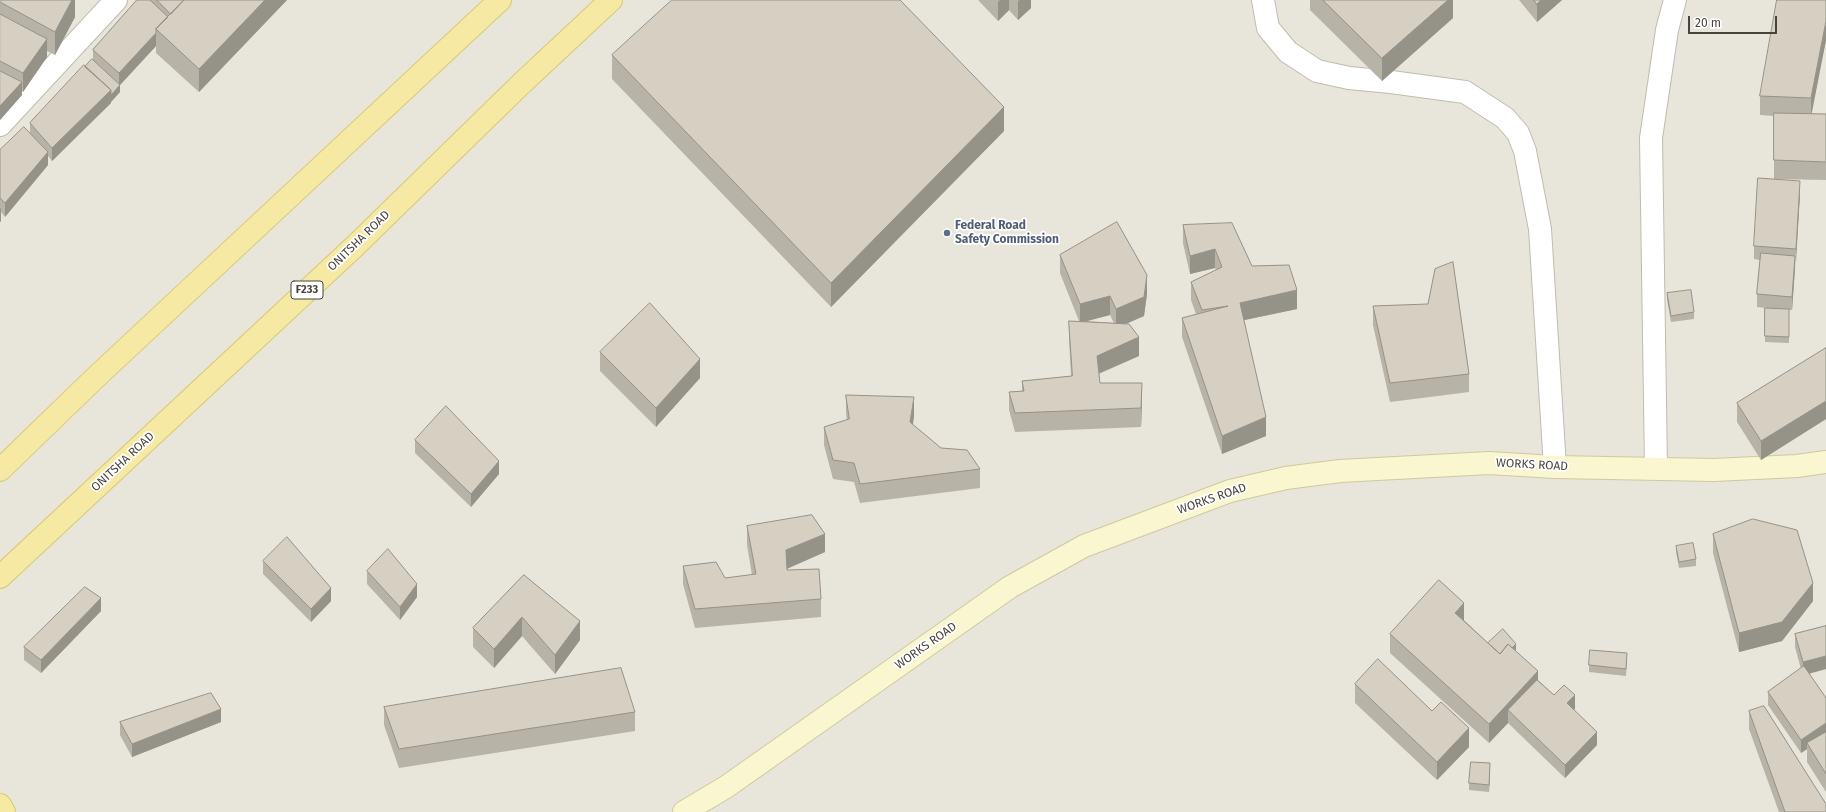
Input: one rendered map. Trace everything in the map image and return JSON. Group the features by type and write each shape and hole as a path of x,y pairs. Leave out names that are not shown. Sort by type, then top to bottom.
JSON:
{"main road":[{"path":"0,470 95,378 500,0"},
{"name":"ONITSHA ROAD","path":"0,577 355,246 521,84 611,0"},
{"name":"WORKS ROAD","path":"684,812 726,787 1010,587 1084,546 1230,492 1286,478 1340,471 1489,463 1555,467 1714,470 1797,466 1826,462"},
{"path":"0,805 2,812"}],"street":[{"path":"0,125 116,0"},
{"path":"1263,0 1268,28 1288,52 1317,71 1349,78 1465,92 1505,118 1518,133 1525,151 1540,229 1555,467"},
{"path":"1656,468 1651,138 1667,30 1675,0"}],"shaded area":[{"path":"0,0 1826,0 1826,812 0,812"}],"building":[{"path":"0,0 72,0 55,32 0,2"},
{"path":"137,0 150,0 168,17 156,29 156,33 119,73 93,50"},
{"path":"157,0 184,0 171,14"},
{"path":"184,0 265,0 199,69 156,29"},
{"path":"672,0 900,0 1004,107 831,283 612,55"},
{"path":"1323,0 1448,0 1382,58"},
{"path":"1534,0 1541,0 1537,4"},
{"path":"1777,0 1826,0 1826,21 1811,98 1760,96"},
{"path":"0,14 47,39 23,73 0,61"},
{"path":"92,59 120,85 111,95 111,90 85,67"},
{"path":"84,65 111,90 52,148 30,123"},
{"path":"0,71 22,82 0,106"},
{"path":"1774,113 1826,114 1826,162 1774,160"},
{"path":"24,127 48,152 5,203 0,198 0,150"},
{"path":"1758,178 1800,181 1796,249 1754,246"},
{"path":"1117,222 1147,275 1144,297 1116,309 1110,296 1080,304 1060,255"},
{"path":"1232,223 1252,266 1289,265 1297,290 1240,303 1266,417 1222,436 1182,318 1228,306 1202,310 1191,282 1222,267 1215,249 1190,256 1183,225"},
{"path":"1761,253 1795,256 1792,297 1757,294"},
{"path":"1453,262 1469,374 1390,383 1373,306 1428,304 1435,269"},
{"path":"1691,290 1694,312 1671,316 1667,293"},
{"path":"650,303 700,359 656,408 600,352"},
{"path":"1765,308 1789,309 1789,337 1765,336"},
{"path":"1069,321 1129,324 1139,337 1097,356 1100,383 1142,383 1141,408 1015,413 1009,392 1024,391 1022,381 1072,376"},
{"path":"1826,348 1826,401 1761,441 1737,403"},
{"path":"846,395 914,397 910,422 941,448 967,450 980,469 860,484 854,463 833,460 824,427 849,419"},
{"path":"446,406 499,461 471,494 415,440"},
{"path":"812,515 825,534 786,550 787,570 819,569 821,599 695,609 683,566 716,562 725,578 756,574 747,526"},
{"path":"1753,519 1797,530 1813,583 1782,622 1739,633 1713,534"},
{"path":"287,537 331,588 311,609 263,561"},
{"path":"1693,543 1696,559 1679,562 1676,546"},
{"path":"388,549 417,584 400,607 367,571"},
{"path":"524,575 580,621 555,655 522,617 494,649 473,628"},
{"path":"1439,580 1464,603 1455,613 1500,654 1508,644 1538,671 1489,724 1390,634"},
{"path":"85,587 101,598 41,660 24,647"},
{"path":"1826,626 1826,656 1803,662 1795,634"},
{"path":"1503,629 1516,644 1512,648 1508,644 1500,654 1488,643"},
{"path":"1590,650 1627,653 1626,669 1589,665"},
{"path":"1378,659 1432,711 1441,702 1469,728 1437,762 1355,684"},
{"path":"1804,666 1826,698 1826,723 1801,740 1768,692"},
{"path":"621,668 635,712 399,749 384,707"},
{"path":"1537,680 1554,695 1564,685 1575,695 1567,703 1597,732 1565,765 1508,710"},
{"path":"211,693 221,709 132,744 120,722"},
{"path":"1764,706 1826,804 1826,812 1785,812 1749,711"},
{"path":"1826,732 1826,774 1807,743"},
{"path":"1471,762 1490,763 1489,785 1469,783"}],"place":[{"name":"Federal Road Safety Commission","path":"947,233"}]}
